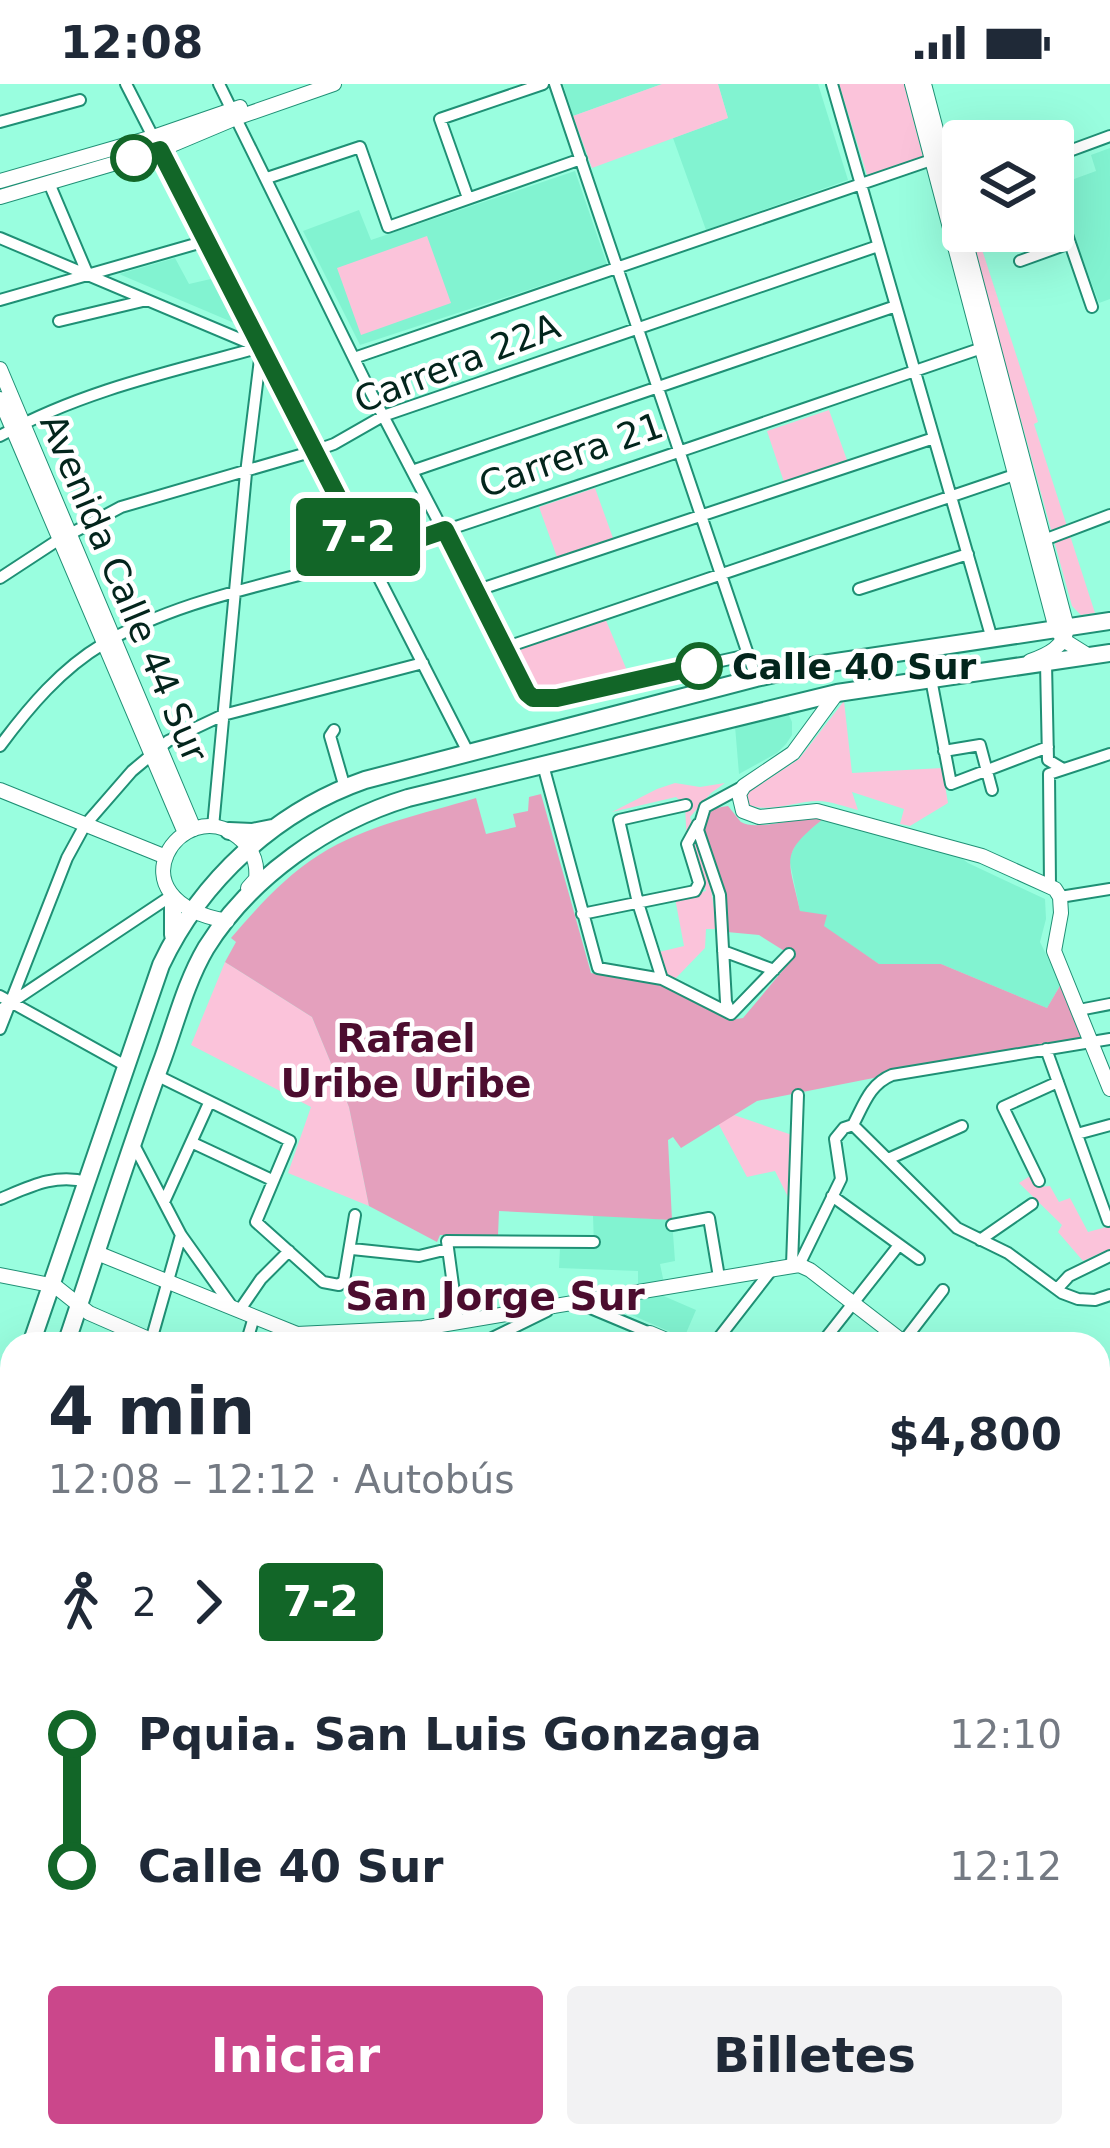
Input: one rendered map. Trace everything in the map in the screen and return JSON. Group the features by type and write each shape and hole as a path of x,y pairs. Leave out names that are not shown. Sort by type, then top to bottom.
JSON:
{"main road":[{"path":"0,197 156,144 307,84"},
{"path":"234,114 334,84"},
{"path":"912,84 937,158 1062,632 1089,656"},
{"path":"924,84 942,166"},
{"path":"0,181 156,144"},
{"path":"968,252 987,346"},
{"name":"Avenida Calle 44 Sur","path":"0,369 12,430"},
{"name":"Avenida Calle 44 Sur","path":"0,399 189,831"},
{"path":"931,679 1036,659 1054,650 1062,632 1044,540 1020,473"},
{"path":"35,1332 154,980 172,942 191,911 249,848 278,826 345,788 756,678 816,665 1062,632 1110,620"},
{"path":"223,921 328,833 407,798 837,693 1110,652"},
{"path":"837,693 793,753 744,786 739,802 747,815 818,811 982,856 1055,891 1061,913 1054,948 1110,1089"},
{"path":"0,790 166,857"},
{"path":"172,942 172,897 164,881 166,857 176,840 189,831 252,832 278,826"},
{"path":"71,1332 200,958 256,879 249,848 221,829"},
{"path":"172,897 191,911 223,921"},
{"path":"97,1253 291,1332"},
{"path":"431,1332 458,1322 795,1265 810,1270 891,1332"},
{"path":"0,1274 51,1284 94,1316 130,1332"}],"street":[{"path":"126,84 468,752"},
{"path":"219,84 527,693 536,699 557,698 748,655"},
{"path":"468,199 440,119 543,84"},
{"path":"555,84 756,678"},
{"path":"832,84 992,639"},
{"path":"0,122 80,100"},
{"path":"1074,149 1110,136"},
{"path":"267,178 360,147 388,226 581,159"},
{"path":"354,358 937,158"},
{"path":"49,183 88,275"},
{"path":"0,238 261,348"},
{"path":"0,300 206,241"},
{"name":"Carrera 22A","path":"0,578 63,537 139,500 314,451 383,416 878,246"},
{"path":"1020,261 1045,252"},
{"path":"1073,252 1092,307"},
{"path":"59,322 147,299"},
{"path":"412,471 896,306"},
{"name":"Carrera 21","path":"0,746 55,681 108,642 180,610 368,556 987,346"},
{"path":"12,430 104,389 261,348"},
{"path":"221,829 223,715 261,348"},
{"path":"476,590 934,438"},
{"path":"504,648 1020,473"},
{"path":"1044,540 1110,515"},
{"path":"860,589 968,554"},
{"path":"0,1029 4,1002 85,825 113,790 155,751 223,715 423,663"},
{"path":"1046,663 1048,760 1063,770"},
{"path":"931,679 951,784 1048,747"},
{"path":"334,730 330,736 345,788"},
{"path":"944,751 980,746 992,790"},
{"path":"1110,754 1049,774 1055,891 1110,889"},
{"path":"543,765 598,968 662,979 731,1014"},
{"path":"582,914 694,891 699,883 687,844 700,815 712,802 744,786"},
{"path":"662,979 619,820 686,805"},
{"path":"700,815 700,839 719,895 726,1002 731,1014"},
{"path":"4,1002 172,897"},
{"path":"723,951 773,970"},
{"path":"731,1014 789,954"},
{"path":"4,1002 126,1066"},
{"path":"1078,1010 1110,1004"},
{"path":"795,1265 842,1173 835,1139 854,1125 880,1080 1110,1039"},
{"path":"1046,1049 1108,1221"},
{"path":"156,1075 290,1141 256,1222 323,1282 339,1285 347,1275 355,1215"},
{"path":"1039,1181 1003,1107 1058,1082"},
{"path":"795,1265 798,1095"},
{"path":"164,1202 208,1103"},
{"path":"854,1125 957,1228 1008,1253 1078,1299 1110,1295"},
{"path":"1077,1134 1110,1125"},
{"path":"888,1159 962,1126"},
{"path":"134,1143 182,1235 242,1312 244,1332"},
{"path":"193,1143 272,1180"},
{"path":"0,1199 50,1179 87,1182"},
{"path":"832,1196 919,1259"},
{"path":"980,1240 1032,1204"},
{"path":"672,1225 709,1218 718,1277"},
{"path":"157,1332 182,1235"},
{"path":"352,1249 419,1256 447,1245 594,1242"},
{"path":"447,1245 458,1322"},
{"path":"830,1332 899,1245"},
{"path":"242,1312 261,1279 289,1251"},
{"path":"1057,1289 1069,1276 1110,1256"},
{"path":"723,1332 773,1268"},
{"path":"913,1332 943,1290"},
{"path":"576,1302 645,1332"},
{"path":"516,1332 559,1305"}],"shaded area":[{"path":"563,84 662,84 573,116"},
{"path":"662,84 718,84 728,118 592,168 573,116"},
{"path":"718,84 818,84 848,180 706,230 673,138 728,118"},
{"path":"839,84 904,84 923,157 867,175"},
{"path":"1110,148 1110,299 1099,303 1074,237 1074,179 1096,171 1091,155"},
{"path":"575,171 607,264 360,345 303,231 359,210 371,240"},
{"path":"427,236 451,303 361,335 337,268"},
{"path":"975,252 983,252 1095,613 1081,615 1072,606"},
{"path":"175,258 189,284 215,278 239,325 119,274"},
{"path":"829,410 847,460 784,482 767,431"},
{"path":"595,488 613,538 557,557 539,507"},
{"path":"605,618 628,673 536,691 512,650"},
{"path":"844,701 852,773 942,768 948,803 910,826 900,824 904,809 852,792 858,810 823,801 773,807 747,804 746,794 799,759"},
{"path":"788,713 792,735 786,744 739,774 735,726"},
{"path":"675,783 700,787 725,783 690,817 708,868 717,929 706,929 705,948 674,980 667,976 659,952 684,946 675,898 706,891 687,844 685,805 676,797 612,812"},
{"path":"541,794 591,973 661,984 730,1020 743,1018 794,957 759,935 727,932 723,890 704,826 714,810 728,806 748,825 823,819 799,841 790,859 800,911 827,915 824,926 879,964 941,964 1047,1008 1061,984 1081,1037 757,1101 681,1148 673,1137 668,1140 672,1220 499,1211 498,1235 440,1235 437,1242 369,1206 349,1107 312,1017 225,962 236,942 231,938 261,904 294,873 337,845 395,821 476,798 486,834 516,827 513,814 528,811 529,797"},
{"path":"823,819 956,854 1045,899 1040,942 1061,984 1047,1008 941,964 879,964 800,911 789,858 799,838"},
{"path":"225,962 312,1017 349,1107 369,1206 288,1173 311,1107 191,1045"},
{"path":"731,1114 792,1135 788,1197 775,1171 747,1177 718,1123"},
{"path":"1030,1176 1039,1187 1050,1186 1059,1202 1070,1198 1088,1232 1110,1226 1110,1249 1083,1261 1058,1232 1062,1225 1019,1183"},
{"path":"593,1215 672,1220 675,1261 660,1264 664,1283 638,1285 638,1271 559,1268 560,1248 594,1247"},
{"path":"659,1294 696,1310 687,1332 670,1332 607,1304"}],"bus line":[{"name":"7-2","path":"134,158 160,150 368,556 445,530 533,698 557,698 699,666"}],"place":[{"name":"Calle 40 Sur","path":"699,666"}],"district":[{"name":"Rafael Uribe Uribe","path":"406,1060"},
{"name":"San Jorge Sur","path":"495,1296"}]}
